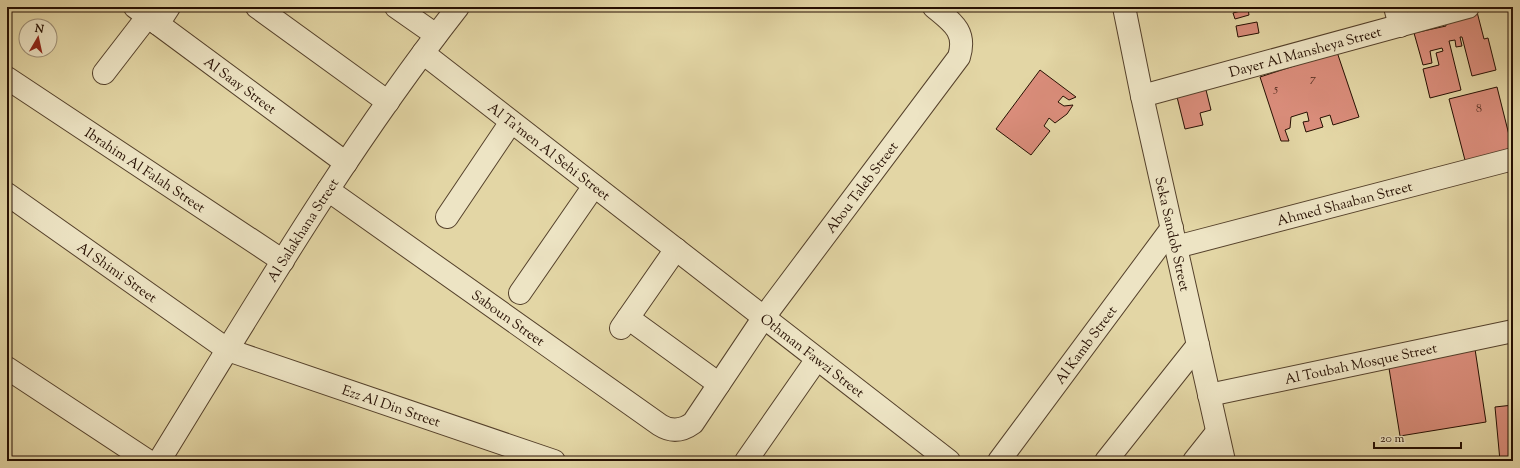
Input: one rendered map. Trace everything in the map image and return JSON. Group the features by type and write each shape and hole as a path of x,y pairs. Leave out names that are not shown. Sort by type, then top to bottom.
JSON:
{"street":[{"path":"257,7 388,102"},
{"path":"396,7 436,34"},
{"name":"Al Salakhana Street","path":"159,461 328,190 436,34 458,7"},
{"name":"Seka Sandob Street","path":"1124,7 1142,96 1224,461"},
{"name":"Dayer Al Mansheya Street","path":"1142,96 1398,16 1468,7"},
{"name":"Abou Taleb Street","path":"693,423 764,317 959,57 961,39 959,30 943,10"},
{"path":"104,73 152,13"},
{"name":"Al Saay Street","path":"152,13 346,163"},
{"name":"Al Ta'men Al Sehi Street","path":"423,53 676,249"},
{"name":"Ibrahim Al Falah Street","path":"7,78 283,261"},
{"path":"447,217 512,122"},
{"name":"Ahmed Shaaban Street","path":"1174,238 1513,159"},
{"path":"520,293 594,186"},
{"name":"Saboun Street","path":"328,190 666,428 680,430 687,428 693,423"},
{"name":"Al Shimi Street","path":"7,194 228,350"},
{"name":"Al Kamb Street","path":"999,461 1174,238"},
{"path":"676,249 624,323 719,384"},
{"name":"Othman Fawzi Street","path":"676,249 949,461"},
{"name":"Al Toubah Mosque Street","path":"1209,395 1513,331"},
{"path":"1106,461 1198,345"},
{"name":"Ezz Al Din Street","path":"228,350 554,461"},
{"path":"746,461 817,358"},
{"path":"7,368 148,461"},
{"path":"1194,461 1217,432"}],"building":[{"path":"1476,8 1484,39 1488,38 1496,70 1472,76 1462,37 1460,37 1462,46 1456,47 1455,40 1449,41 1461,90 1430,98 1423,69 1439,65 1436,53 1443,51 1442,48 1430,51 1432,63 1423,65 1414,33 1446,26 1444,16"},
{"path":"1248,9 1249,15 1235,19 1233,13"},
{"path":"1257,22 1259,33 1238,37 1236,26"},
{"path":"1337,52 1359,117 1333,125 1330,115 1320,118 1323,127 1306,132 1303,122 1309,121 1307,112 1291,117 1290,128 1285,130 1289,141 1281,141 1260,77"},
{"path":"1040,70 1076,97 1069,100 1063,96 1058,102 1064,106 1073,105 1067,114 1055,123 1049,118 1044,126 1050,131 1031,155 996,129"},
{"path":"1205,86 1211,110 1200,113 1203,125 1185,129 1176,93"},
{"path":"1497,87 1513,151 1466,164 1449,99"},
{"path":"1475,349 1486,422 1400,436 1388,362"},
{"path":"1513,405 1513,461 1500,461 1495,407"}]}
